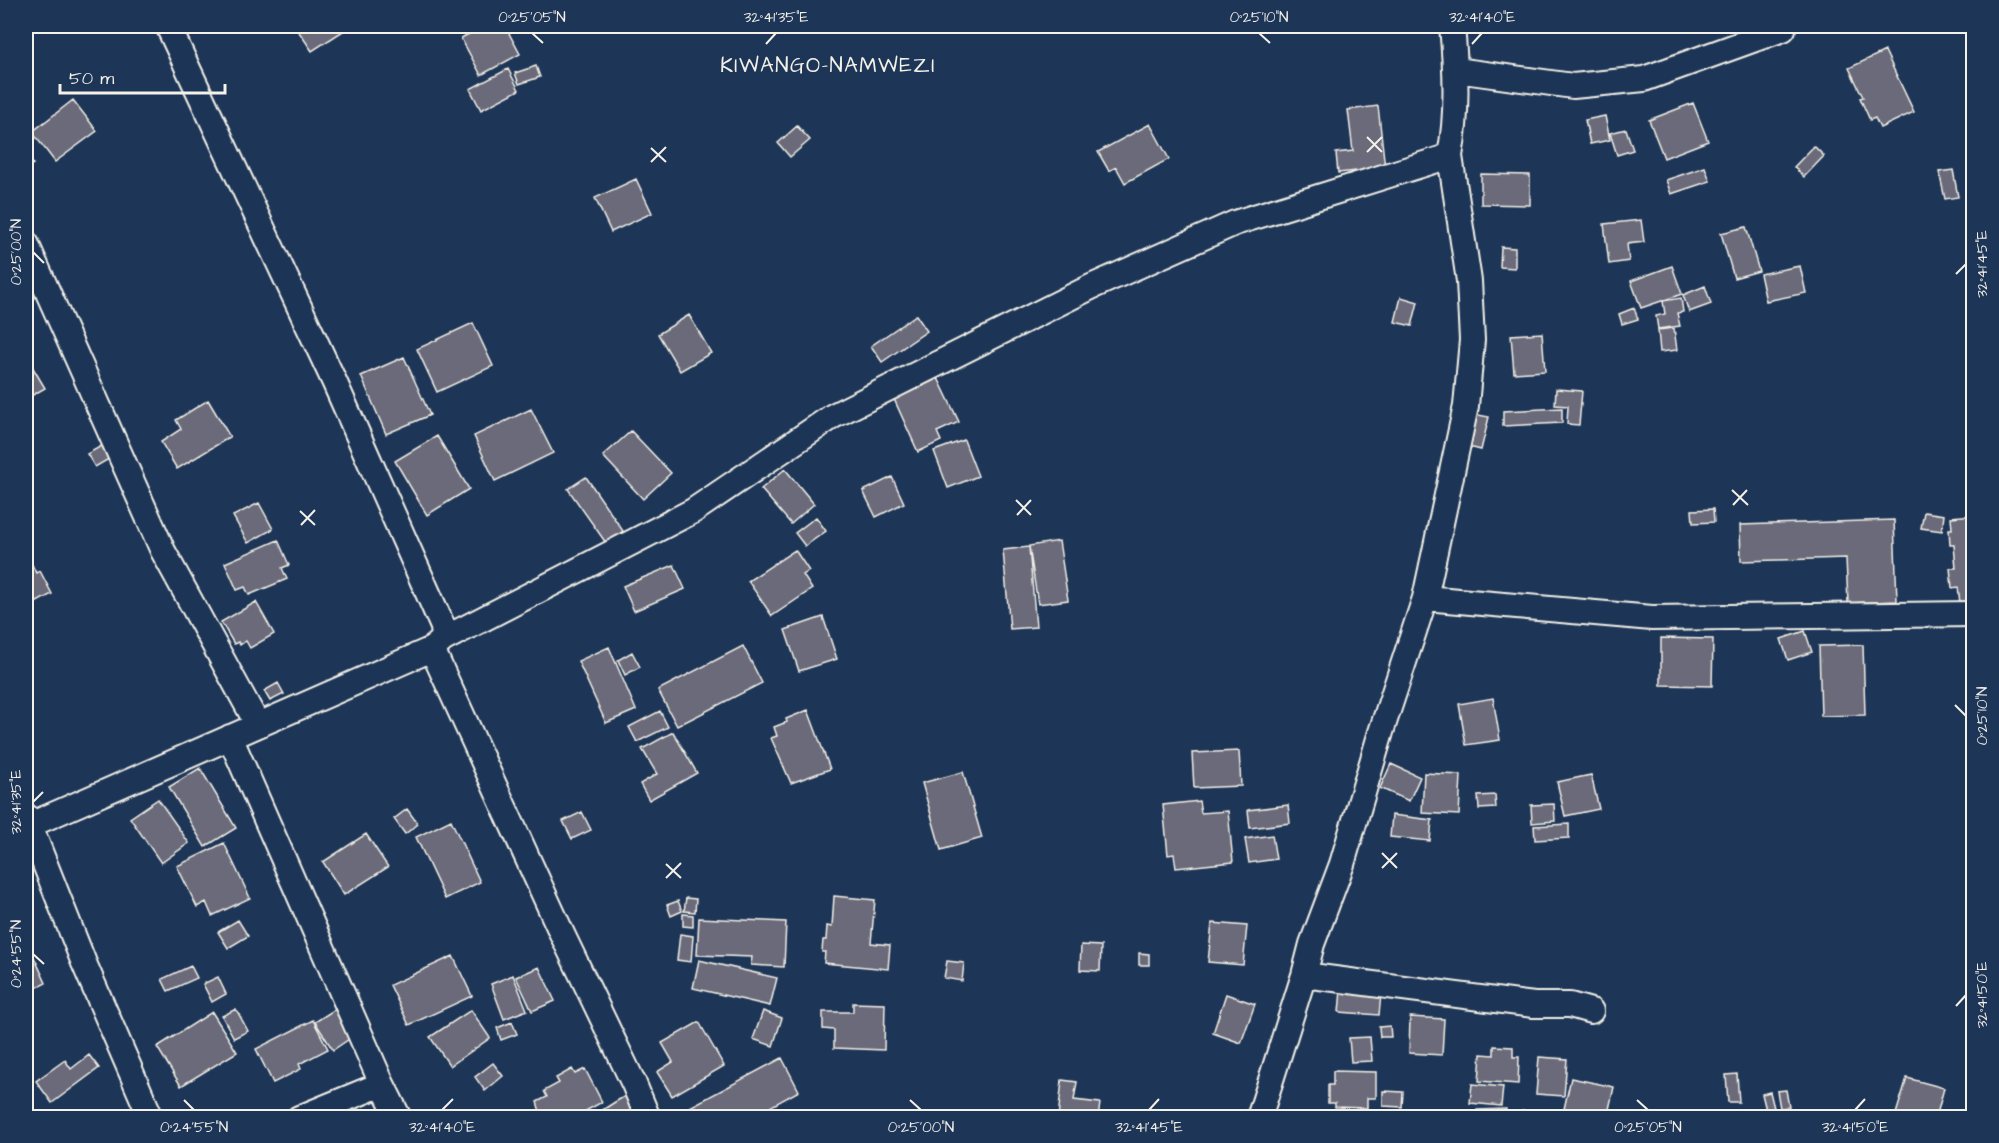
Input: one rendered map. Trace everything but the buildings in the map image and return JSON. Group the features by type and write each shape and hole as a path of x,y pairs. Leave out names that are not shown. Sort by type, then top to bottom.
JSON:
{"street":[{"path":"168,26 334,381 443,627 438,644 558,926 648,1118"},
{"path":"1259,1118 1312,944 1342,864 1381,732 1425,598 1466,406 1472,340 1469,281 1450,156 1456,70 1452,26"},
{"path":"1456,70 1573,86 1644,79 1783,29"},
{"path":"151,1118 84,963 28,821 258,725 438,644 693,511 833,416 1091,287 1235,223 1450,156"},
{"path":"26,243 163,551 258,725"},
{"path":"1425,598 1652,618 1974,614"},
{"path":"230,737 399,1118"},
{"path":"1304,975 1534,1005 1570,1005 1591,1011"},
{"path":"299,1118 382,1084"}],"district":[{"name":"KIWANGO-NAMWEZI","path":"828,65"}]}
